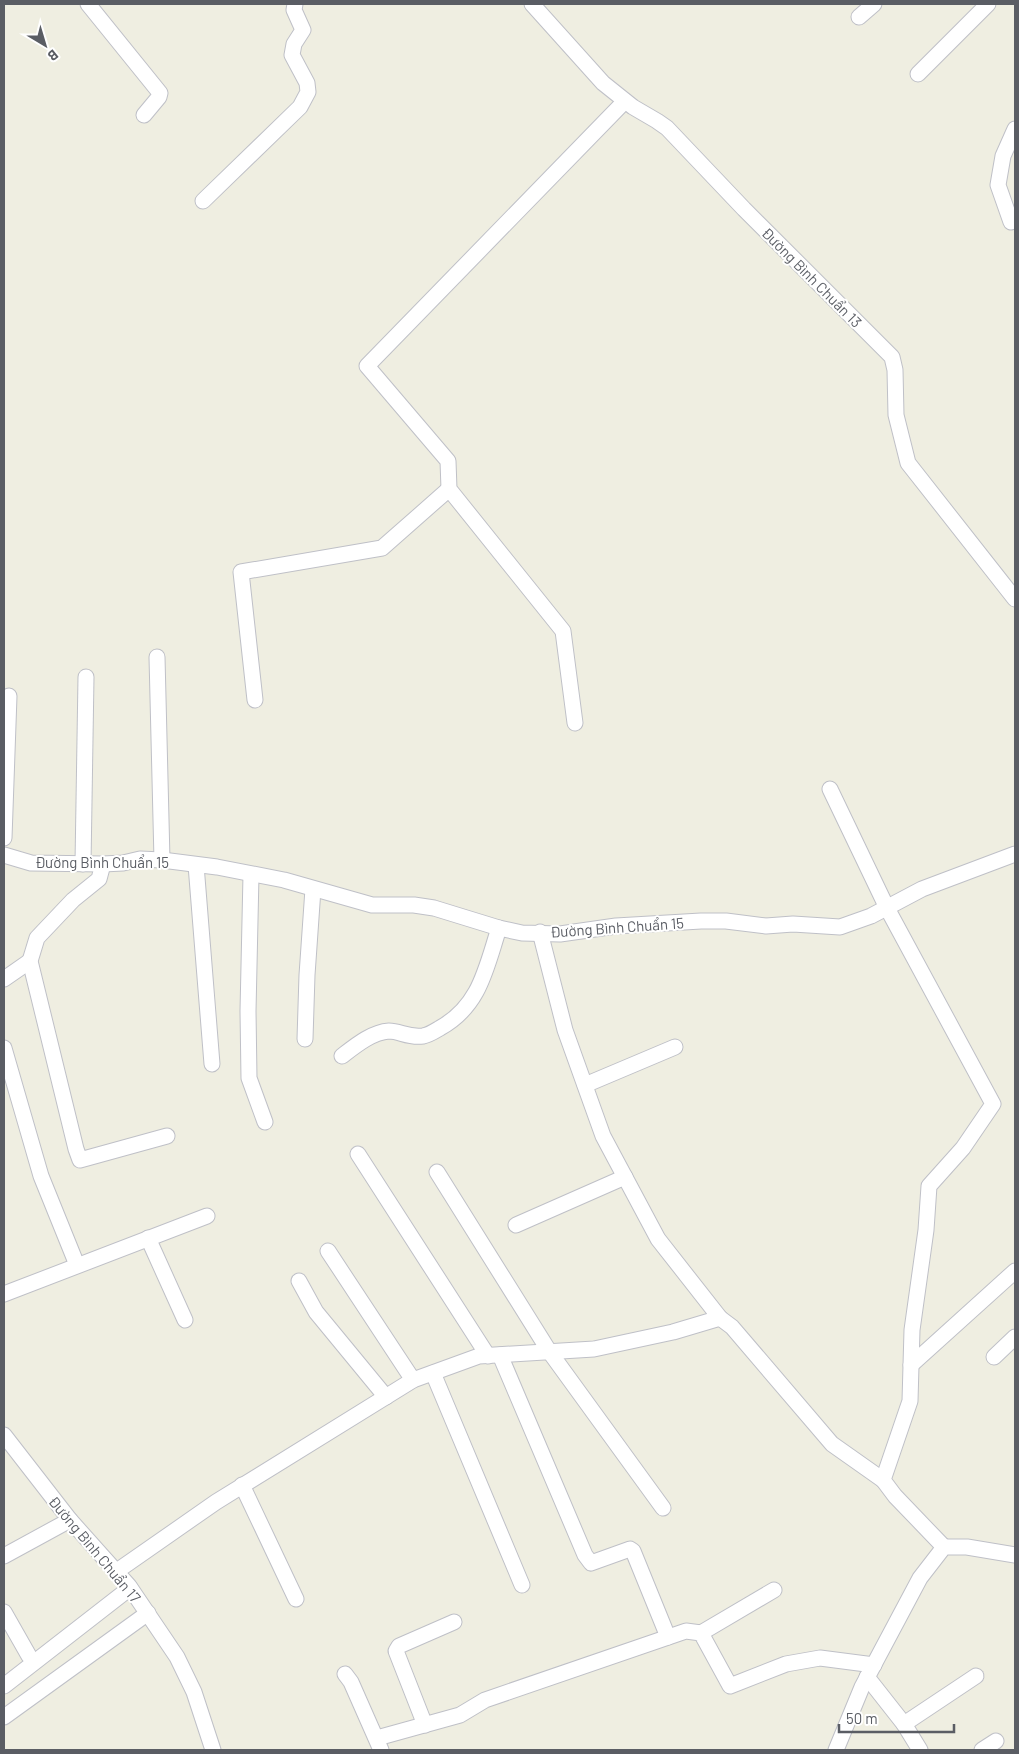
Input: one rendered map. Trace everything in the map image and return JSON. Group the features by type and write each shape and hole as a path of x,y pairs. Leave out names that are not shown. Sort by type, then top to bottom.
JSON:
{"street":[{"path":"88,4 160,93 159,97 144,115"},
{"path":"203,201 300,106 308,92 307,83 292,55 294,44 303,30 294,10 295,4"},
{"name":"Đường Bình Chuẩn 13","path":"532,4 603,83 625,101 668,128 744,208 892,357 895,370 896,414 908,463 1015,599"},
{"path":"860,17 874,4"},
{"path":"918,74 988,4"},
{"path":"575,723 563,630 449,489 448,461 367,366 625,101"},
{"path":"1011,222 998,184 1003,156 1015,129"},
{"path":"255,700 241,572 382,548 449,489"},
{"path":"157,656 162,860"},
{"path":"83,864 86,678"},
{"path":"4,838 9,696"},
{"path":"830,789 888,908 993,1104 963,1148 929,1186 926,1230 912,1330 910,1401 883,1480"},
{"name":"Đường Bình Chuẩn 15","path":"4,855 30,863 103,864 123,863 140,859 217,867 284,880 372,905 414,905 434,908 522,933 560,934 616,926 701,921 726,921 766,926 793,924 840,927 860,921 922,889 1015,854"},
{"path":"103,864 99,879 73,900 37,938 30,961 80,1160 167,1136"},
{"path":"196,865 212,1064"},
{"path":"251,875 248,1011 249,1078 265,1122"},
{"path":"305,1039 313,889"},
{"path":"342,1056 367,1038 390,1031 410,1037 426,1036 449,1023 469,1005 481,985 499,928"},
{"path":"540,932 566,1030 603,1136 658,1239 720,1318 732,1327 832,1444 883,1480 895,1496 944,1546 967,1547 1015,1555"},
{"path":"4,979 30,961"},
{"path":"585,1085 675,1047"},
{"path":"4,1048 41,1176 77,1265"},
{"path":"358,1154 494,1355 591,1563 630,1549 633,1551 668,1637"},
{"path":"437,1172 549,1351 663,1508"},
{"path":"516,1225 625,1177"},
{"path":"4,1294 207,1216"},
{"path":"148,1238 184,1320"},
{"path":"328,1251 413,1380"},
{"path":"911,1365 1015,1271"},
{"path":"300,1281 316,1312 386,1397"},
{"path":"116,1571 242,1486 413,1380 479,1356 594,1348 673,1332 720,1318"},
{"path":"994,1357 1015,1337"},
{"path":"433,1373 522,1586"},
{"name":"Đường Bình Chuẩn 17","path":"4,1435 70,1520 116,1571 148,1613 177,1657 194,1692 213,1750"},
{"path":"242,1486 296,1599"},
{"path":"4,1556 70,1520"},
{"path":"836,1750 871,1671 920,1578 944,1546"},
{"path":"4,1686 130,1588"},
{"path":"345,1674 379,1744 425,1725 460,1715 485,1700 686,1631 701,1633 774,1590"},
{"path":"4,1612 29,1656"},
{"path":"4,1717 148,1613"},
{"path":"425,1725 396,1651 399,1646 454,1622"},
{"path":"701,1633 730,1686 786,1664 820,1658 871,1671 920,1750"},
{"path":"904,1724 976,1676"},
{"path":"982,1750 996,1741"}]}
